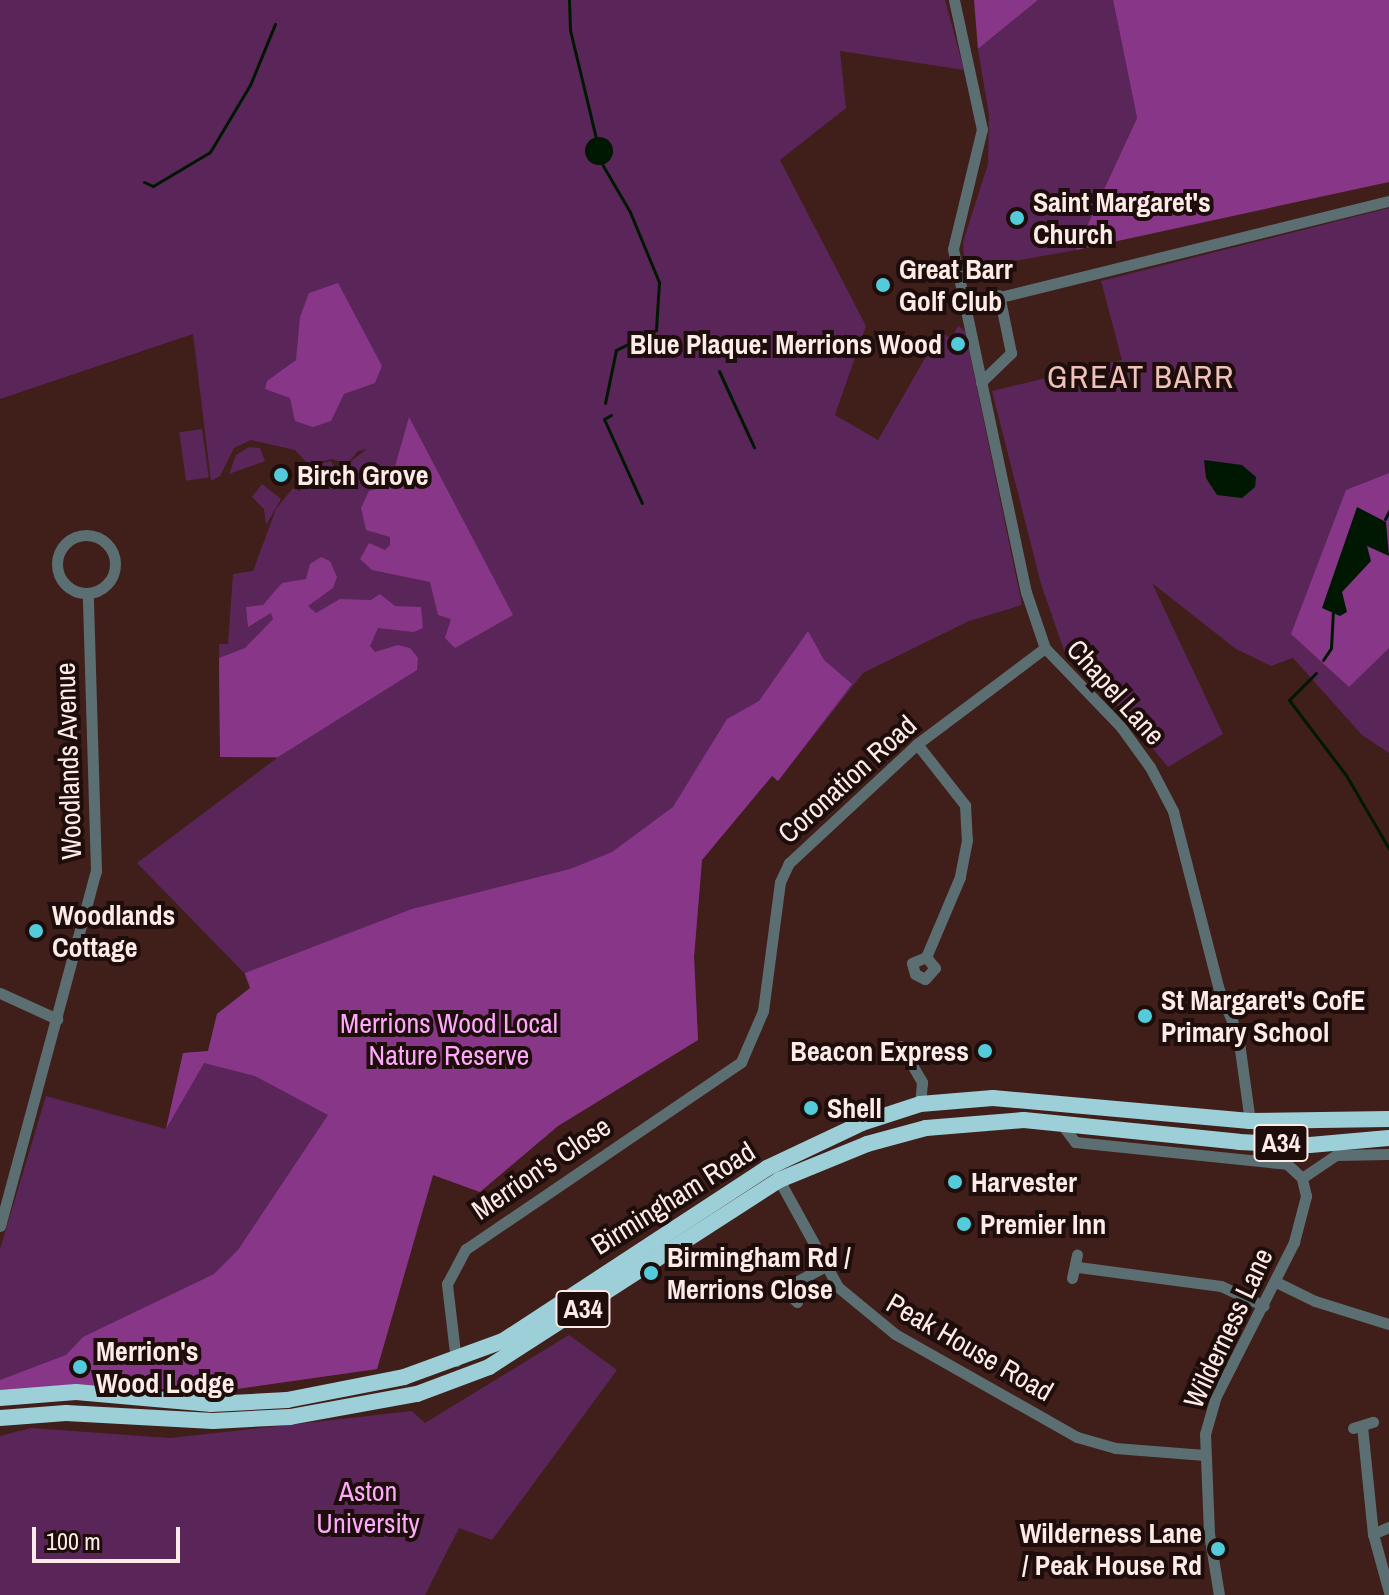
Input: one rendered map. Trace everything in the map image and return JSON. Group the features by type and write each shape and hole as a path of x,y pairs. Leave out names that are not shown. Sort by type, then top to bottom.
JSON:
{"highway":[{"name":"Birmingham Road","path":"0,1398 76,1392 211,1404 287,1400 345,1391 452,1362 503,1341 767,1168 862,1123 928,1103 993,1098 1250,1121 1389,1119"},
{"path":"977,1121 922,1118 928,1103 994,1109 1003,1120"},
{"name":"Birmingham Road","path":"0,1418 66,1413 213,1421 290,1417 404,1396 480,1370 779,1180 867,1144 977,1121 1060,1121 1239,1142 1389,1140"},
{"path":"1250,1121 1251,1130 1260,1135 1389,1131"},
{"path":"472,1354 480,1370"},
{"path":"452,1362 452,1381"}],"street":[{"name":"Chapel Lane","path":"954,0 982,129 953,249 1026,592 1045,648 1121,727 1173,811 1219,990 1238,1035 1250,1121"},
{"path":"964,306 1389,201"},
{"path":"981,382 1011,353 999,295"},
{"path":"89,535 106,543 115,570 106,586 88,594 63,582 57,565 63,546 89,535"},
{"name":"Woodlands Avenue","path":"0,1226 96,871 88,594"},
{"name":"Coronation Road","path":"741,1062 763,1011 780,882 789,863 917,744 1045,648"},
{"name":"Coronation Road","path":"1025,664 1054,660"},
{"path":"917,744 965,805 967,840 960,877 926,957"},
{"path":"0,993 57,1019"},
{"path":"901,1046 922,1082 928,1103"},
{"name":"Merrion's Close","path":"452,1362 447,1284 466,1249 741,1062"},
{"path":"1060,1121 1075,1142 1287,1164 1302,1178 1336,1155 1389,1154"},
{"name":"Wilderness Lane","path":"1219,1595 1205,1455 1216,1396 1276,1282 1300,1224 1306,1196 1302,1178"},
{"name":"Peak House Road","path":"779,1180 838,1287 868,1316 1077,1437 1115,1448 1205,1455"},
{"path":"797,1302 786,1291 788,1286 826,1266"},
{"path":"1076,1266 1221,1286 1264,1306"},
{"path":"1276,1282 1315,1301 1389,1324"},
{"path":"1363,1425 1373,1534 1389,1592"},
{"path":"1373,1534 1389,1527"}],"green space":[{"path":"0,0 945,0 964,70 840,51 846,108 780,160 866,326 835,415 878,440 940,332 951,338 958,326 965,331 1022,605 969,621 863,673 778,781 772,776 702,860 694,957 698,1040 558,1126 480,1192 433,1175 377,1369 215,1392 111,1386 0,1394 0,1249 46,1096 166,1129 183,1053 208,1051 217,1014 250,988 244,973 137,863 277,758 220,757 219,644 228,644 233,574 253,571 276,509 293,488 300,491 310,466 331,461 336,473 349,473 351,461 367,449 358,451 347,464 332,459 309,465 295,450 251,440 234,448 220,476 211,481 193,334 0,399"},
{"path":"974,0 1038,0 978,49"},
{"path":"1038,0 1113,0 1137,118 1076,250 965,270 963,242 988,164 989,115 978,49"},
{"path":"1113,0 1389,0 1389,182 1076,250 1137,118"},
{"path":"1389,208 1389,753 1362,735 1293,658 1271,666 1236,649 1152,583 1223,734 1168,767 1114,702 1066,656 1041,584 992,391 1122,360 1101,281"},
{"path":"338,283 382,366 375,383 344,394 331,421 313,427 295,421 290,398 265,389 267,381 296,360 300,317 309,293"},
{"path":"409,417 513,615 455,648 445,638 451,619 438,615 430,582 372,570 360,559 369,543 385,550 390,545 390,537 366,530 361,508 369,491 385,486 392,477"},
{"path":"202,429 209,478 186,481 179,432"},
{"path":"249,447 260,448 265,461 229,474 236,455"},
{"path":"1389,473 1389,648 1349,687 1291,634 1346,490"},
{"path":"262,484 281,499 266,525 264,509 252,497"},
{"path":"321,557 330,561 337,577 333,588 308,606 316,613 340,599 371,600 380,594 395,606 421,607 423,628 414,632 378,628 370,646 375,652 398,645 410,648 418,658 417,670 278,757 220,757 219,658 245,648 273,619 271,613 248,627 246,607 263,605 282,583 306,579 310,564"},
{"name":"Merrions Wood Local Nature Reserve","path":"808,631 824,660 852,684 778,781 772,776 702,860 694,957 698,1040 558,1126 480,1192 433,1175 377,1369 215,1392 111,1386 0,1394 0,1380 66,1355 83,1337 214,1274 238,1250 328,1115 255,1076 204,1063 166,1129 183,1053 208,1051 217,1014 250,988 245,973 412,909 570,869 612,852 673,807 727,719 759,701"},
{"name":"Aston University","path":"569,1335 617,1370 492,1540 459,1528 425,1595 0,1595 0,1436 31,1428 170,1438 412,1411 425,1423"}],"shaded area":[{"path":"599,137 609,141 613,151 609,161 599,165 589,161 585,151 589,141"},
{"path":"1204,460 1242,465 1256,477 1255,487 1242,498 1217,495 1206,478"},
{"path":"1357,507 1386,522 1389,556 1367,546 1371,561 1342,592 1347,612 1340,616 1322,608"}],"waterway":[{"path":"569,0 570,30 596,138"},
{"path":"144,182 153,186 210,152 250,85 275,24"},
{"path":"602,164 630,212 659,282 656,330 616,350 605,403"},
{"path":"719,371 754,447"},
{"path":"611,415 604,419 642,503"},
{"path":"1385,519 1389,511"},
{"path":"1323,660 1331,648 1333,613"},
{"path":"1316,673 1289,700 1346,775 1389,849"}],"place":[{"name":"Saint Margaret's Church","path":"1017,218"},
{"name":"Great Barr Golf Club","path":"883,285"},
{"name":"Blue Plaque: Merrions Wood","path":"958,344"},
{"name":"Birch Grove","path":"281,475"},
{"name":"Woodlands Cottage","path":"36,931"},
{"name":"St Margaret's CofE Primary School","path":"1145,1016"},
{"name":"Beacon Express","path":"985,1051"},
{"name":"Shell","path":"811,1108"},
{"name":"Harvester","path":"955,1182"},
{"name":"Premier Inn","path":"964,1224"},
{"name":"Birmingham Rd / Merrions Close","path":"651,1273"},
{"name":"Merrion's Wood Lodge","path":"80,1367"},
{"name":"Wilderness Lane / Peak House Rd","path":"1218,1549"}],"district":[{"name":"GREAT BARR","path":"1141,377"}]}
